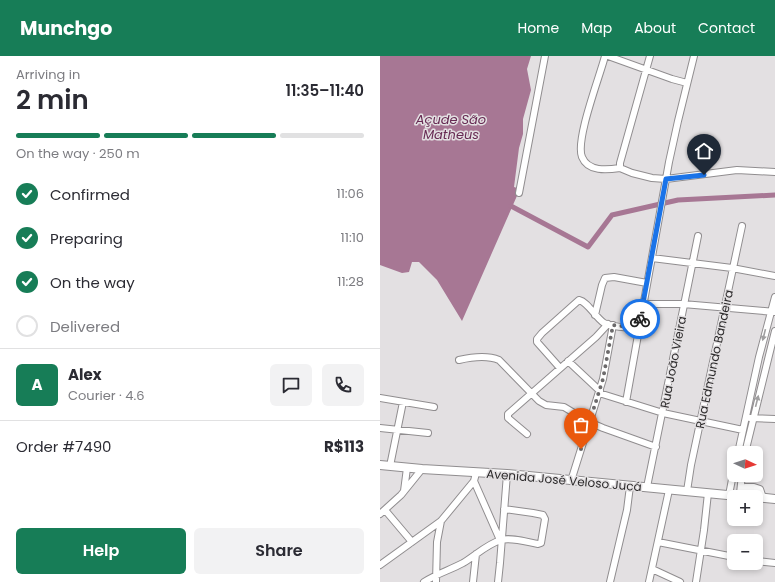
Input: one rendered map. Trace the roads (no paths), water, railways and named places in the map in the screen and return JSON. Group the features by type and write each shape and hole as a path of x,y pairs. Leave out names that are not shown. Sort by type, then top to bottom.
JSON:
{"main road":[{"name":"Avenida José Veloso Jucá","path":"380,466 475,477 507,474 727,495"},
{"path":"763,498 775,499"}],"street":[{"path":"519,193 545,56"},
{"path":"687,83 606,56 587,116 583,134 581,152 585,162 592,168 620,168 652,178 666,179 737,170 775,172"},
{"path":"620,168 620,163 650,56"},
{"path":"626,402 638,328 644,304 666,179 694,56"},
{"name":"Rua Edmundo Bandeira","path":"687,491 732,268 742,226"},
{"name":"Rua João Vieira","path":"647,488 663,413 683,304 698,236"},
{"path":"652,258 732,268 775,276"},
{"path":"595,315 605,278 614,277 647,283"},
{"path":"745,446 759,357 773,312 775,297"},
{"path":"560,368 537,342 538,337 579,300 583,302 595,315 610,325 638,328"},
{"path":"644,304 683,304 773,312"},
{"path":"527,434 507,417 509,413 610,325"},
{"path":"571,481 603,379 610,325"},
{"path":"740,446 743,430 749,418 772,350 775,331"},
{"path":"459,360 478,357 495,358 500,360 543,404 564,407 589,422 656,447"},
{"path":"568,361 599,392 663,413 743,430"},
{"path":"380,398 434,407"},
{"path":"390,466 403,402"},
{"path":"749,418 775,419"},
{"path":"380,428 428,433"},
{"path":"404,491 407,468"},
{"path":"412,542 382,512 404,491 422,470"},
{"path":"498,582 507,474"},
{"path":"380,565 441,521 475,477 501,540"},
{"path":"610,582 627,510 630,486"},
{"path":"743,490 745,487 754,487 760,490"},
{"path":"649,582 669,490"},
{"path":"696,582 708,493"},
{"path":"424,582 436,574 463,563 501,540 540,543 542,541 545,519 543,515 504,509"},
{"path":"436,582 437,542 441,521"},
{"path":"658,542 727,556"},
{"path":"473,582 476,554"},
{"path":"763,562 775,564"},
{"path":"652,569 680,582"}],"water":[{"name":"Açude São Matheus","path":"380,56 531,56 527,69 531,90 523,119 523,134 519,148 514,187 520,189 462,321 437,280 419,262 412,262 409,272 402,273 380,265"}],"waterway":[{"path":"511,206 588,247 612,215 678,200 775,195"}]}
